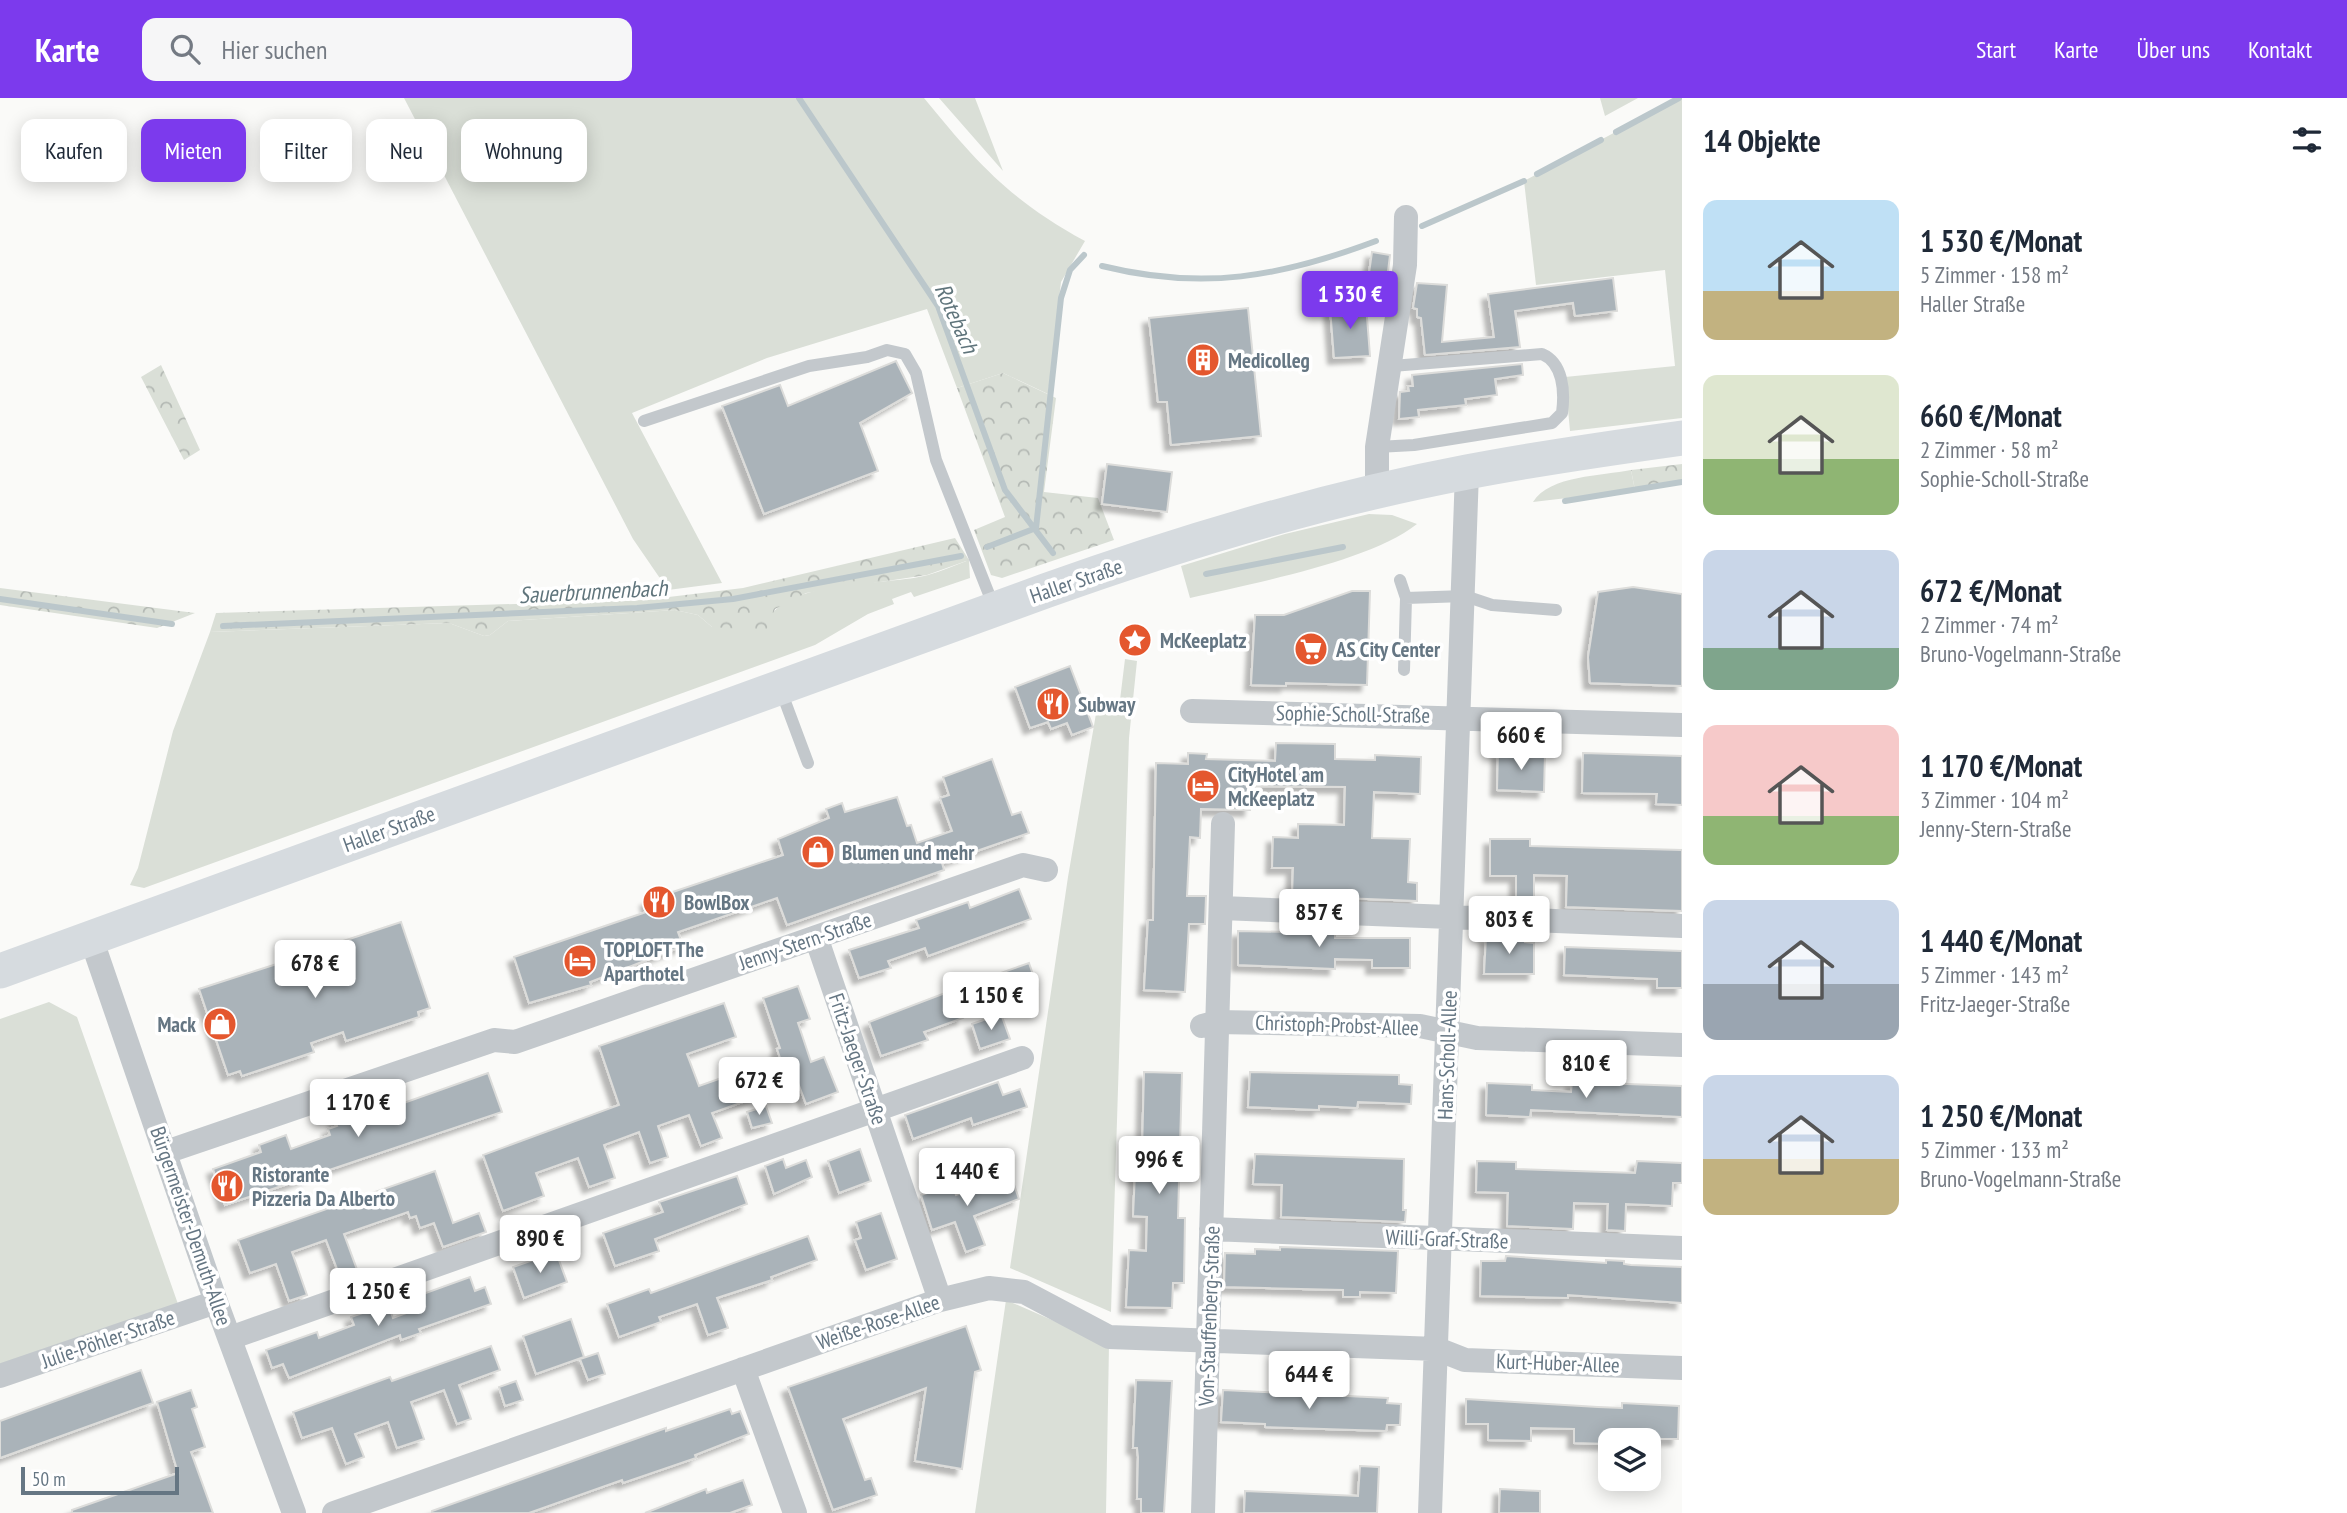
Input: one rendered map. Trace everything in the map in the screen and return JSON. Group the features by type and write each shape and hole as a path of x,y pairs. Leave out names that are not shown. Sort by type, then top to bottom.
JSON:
{"main road":[{"name":"Haller Straße","path":"0,971 996,609 1192,542 1377,491 1467,472 1682,439"}],"street":[{"path":"1377,491 1377,447 1392,366 1405,265 1406,217"},
{"name":"Hans-Scholl-Allee","path":"1430,1513 1465,596 1467,472"},
{"name":"Sophie-Scholl-Straße","path":"1192,711 1682,725"},
{"name":"Von-Stauffenberg-Straße","path":"1203,1513 1211,1229 1209,1024 1221,908 1223,824"},
{"name":"Jenny-Stern-Straße","path":"166,1152 494,1040 514,1042 1023,865 1046,870"},
{"path":"1221,908 1682,926"},
{"name":"Fritz-Jaeger-Straße","path":"816,937 940,1300"},
{"name":"Bürgermeister-Demuth-Allee","path":"91,938 216,1302 294,1513"},
{"name":"Christoph-Probst-Allee","path":"1209,1024 1420,1026 1477,1038 1682,1045"},
{"path":"230,1338 1022,1058"},
{"name":"Willi-Graf-Straße","path":"1211,1229 1682,1248"},
{"name":"Weiße-Rose-Allee","path":"334,1513 940,1300 989,1288 1024,1292 1109,1337 1437,1349"},
{"name":"Julie-Pöhler-Straße","path":"0,1376 216,1302"},
{"name":"Kurt-Huber-Allee","path":"1437,1349 1465,1360 1682,1368"},
{"path":"743,1370 795,1513"}],"lane":[{"path":"644,421 809,366 867,357 887,350 905,354 916,373 936,460 996,609"},
{"path":"1377,447 1552,423 1562,413 1560,371 1557,363 1542,354 1392,366"},
{"path":"1400,580 1406,597 1404,670"},
{"path":"1406,597 1465,596 1492,605 1556,610"},
{"path":"779,688 808,763"}],"green space":[{"path":"404,98 924,98 961,142 1015,195 1085,241 1061,282 1048,394 1003,373 957,388 927,309 767,358 632,413 722,583 668,590 633,539 447,181 447,119 415,119"},
{"path":"939,98 975,98 1003,171"},
{"path":"1600,98 1638,98 1605,116"},
{"path":"1682,98 1682,418 1570,431 1565,377 1675,366 1665,270 1536,285 1524,181"},
{"path":"161,365 200,450 184,460 141,377"},
{"path":"1003,373 1056,398 1044,492 1098,498 1114,540 1002,578 991,575 974,530 1005,517 957,388"},
{"path":"1682,464 1682,484 1635,490 1631,470"},
{"path":"1631,470 1635,490 1533,502 1551,486 1577,478"},
{"path":"1369,514 1392,515 1417,524 1396,537 1341,560 1190,598 1181,566 1285,534"},
{"path":"955,538 969,560 927,575 806,593 775,609 766,631 712,627 698,615 675,610 508,621 490,635 484,636 449,623 210,632 216,613 644,600 743,588"},
{"path":"969,560 970,578 914,597 911,592 892,599 894,604 868,614 815,645 144,888 130,885 138,868 173,731 210,632 449,623 484,636 490,635 508,621 675,610 698,615 712,627 770,617 782,605 819,590 928,575"},
{"path":"0,588 195,613 157,628 0,605"},
{"path":"1125,659 1137,661 1129,738 1111,1312 1010,1268 1068,877 1098,702 1120,700"},
{"path":"49,1002 77,1017 178,1304 0,1364 0,1019"},
{"path":"1006,1300 1109,1345 1106,1513 975,1513"}],"building":[{"path":"1372,252 1390,255 1384,304 1365,301"},
{"path":"1613,278 1617,311 1575,316 1573,303 1515,311 1520,347 1425,355 1421,318 1417,317 1417,309 1413,308 1417,283 1447,285 1442,342 1494,337 1488,294"},
{"path":"1366,304 1370,356 1334,358 1330,308"},
{"name":"Medicolleg","path":"1248,308 1261,436 1171,445 1167,402 1158,402 1149,318"},
{"path":"896,361 912,393 860,423 878,471 764,514 722,406 780,385 788,406"},
{"path":"1522,364 1523,375 1495,379 1497,395 1465,399 1466,405 1418,410 1419,417 1399,419 1400,392 1409,391 1408,386 1413,386 1412,375"},
{"path":"1107,464 1172,472 1167,512 1102,504"},
{"path":"1633,587 1682,594 1682,686 1590,683 1588,657 1598,592"},
{"name":"AS City Center","path":"1352,591 1370,591 1367,685 1251,685 1255,615 1284,615"},
{"name":"Subway","path":"1070,666 1093,727 1072,735 1067,723 1051,729 1048,722 1030,728 1015,687"},
{"path":"1276,743 1335,744 1335,759 1375,760 1375,755 1421,757 1420,794 1374,792 1372,838 1410,839 1408,882 1417,883 1417,901 1292,896 1293,868 1272,868 1273,837 1298,838 1298,824 1344,825 1345,787 1251,786 1250,810 1201,809 1200,838 1190,837 1187,896 1206,896 1205,924 1189,924 1185,992 1144,990 1148,920 1153,920 1156,763 1188,764 1188,753 1207,754 1206,759 1275,761"},
{"path":"1498,752 1545,753 1544,792 1497,790"},
{"path":"1583,753 1682,756 1682,805 1656,804 1657,794 1582,793"},
{"path":"992,759 1012,815 1021,812 1029,833 942,863 944,870 787,925 777,898 678,932 683,946 590,982 591,985 529,1003 514,957 649,911 646,901 783,855 778,839 829,818 826,809 842,803 845,812 897,797 907,826 911,825 917,843 952,831 940,798 949,795 943,777"},
{"path":"1490,839 1530,839 1530,846 1682,850 1682,911 1566,907 1567,876 1534,875 1534,905 1516,905 1516,876 1490,876"},
{"path":"1019,889 1031,919 928,956 925,948 888,961 891,968 859,978 849,950 919,928 916,920 968,902 970,908"},
{"path":"401,922 430,1008 418,1012 419,1017 346,1041 343,1032 311,1043 314,1052 242,1076 240,1071 228,1075 199,989 286,961 288,967 318,956 316,950"},
{"path":"1291,926 1335,927 1335,938 1410,938 1410,968 1372,968 1372,960 1335,959 1335,969 1238,965 1238,931 1291,932"},
{"path":"1486,937 1525,939 1525,942 1534,943 1534,974 1484,974"},
{"path":"1565,947 1682,951 1682,988 1657,988 1657,979 1564,975"},
{"path":"1029,963 1038,989 1026,993 1030,1003 1004,1011 992,976"},
{"path":"798,986 810,1019 798,1023 811,1062 824,1057 838,1092 806,1104 790,1062 782,1064 777,1049 780,1048 763,998"},
{"path":"953,990 963,1018 924,1032 928,1040 881,1056 869,1022"},
{"path":"724,1003 736,1037 687,1054 699,1086 747,1069 757,1097 712,1113 722,1138 701,1146 689,1115 658,1126 668,1157 650,1163 639,1132 604,1145 615,1178 589,1187 578,1158 536,1173 544,1196 503,1211 483,1155 619,1105 599,1046"},
{"path":"1001,1014 1010,1039 980,1049 972,1024"},
{"path":"1144,1072 1182,1073 1178,1218 1185,1218 1184,1283 1173,1283 1172,1308 1126,1307 1129,1250 1146,1251 1147,1217 1133,1216 1136,1152 1142,1152"},
{"path":"1250,1072 1399,1075 1399,1084 1412,1085 1411,1104 1358,1102 1357,1108 1319,1106 1319,1110 1248,1107"},
{"path":"488,1073 502,1112 225,1205 213,1169 261,1152 259,1145 286,1135 291,1149 330,1135 328,1129 337,1126 334,1120 350,1114 353,1121"},
{"path":"998,1082 1003,1095 1020,1089 1027,1107 973,1125 971,1118 913,1139 905,1115"},
{"path":"1572,1082 1682,1086 1682,1117 1531,1110 1530,1117 1486,1115 1487,1083 1532,1085 1532,1090 1571,1092"},
{"path":"766,1106 772,1123 752,1128 747,1112"},
{"path":"860,1149 871,1181 839,1193 828,1161"},
{"path":"1255,1154 1404,1159 1405,1222 1281,1217 1282,1185 1253,1184"},
{"path":"783,1159 786,1168 806,1160 812,1177 774,1194 765,1166"},
{"path":"1477,1161 1516,1162 1516,1169 1635,1173 1637,1161 1682,1163 1682,1183 1673,1183 1672,1206 1626,1204 1625,1231 1607,1230 1608,1204 1574,1203 1573,1229 1507,1226 1508,1193 1476,1192"},
{"path":"435,1171 453,1223 479,1213 486,1232 443,1247 434,1223 420,1228 416,1216 410,1218 408,1212 344,1234 359,1275 342,1282 326,1240 292,1252 307,1295 289,1301 276,1264 250,1273 238,1240"},
{"path":"737,1176 747,1204 655,1239 659,1251 615,1266 603,1233 663,1212 659,1202"},
{"path":"1011,1176 1019,1199 974,1216 985,1245 966,1252 955,1222 932,1230 921,1195 953,1184 956,1195"},
{"path":"881,1213 897,1259 866,1270 855,1240 861,1238 856,1222"},
{"path":"808,1236 817,1260 771,1277 772,1280 717,1298 728,1328 708,1335 697,1304 659,1317 661,1322 619,1337 607,1304 649,1289 651,1293"},
{"path":"1280,1247 1398,1251 1396,1293 1360,1292 1360,1297 1343,1297 1343,1290 1224,1287 1225,1253 1255,1254 1255,1249 1280,1250"},
{"path":"556,1252 567,1282 524,1298 513,1267"},
{"path":"1506,1256 1606,1263 1606,1260 1624,1261 1624,1264 1631,1265 1682,1267 1682,1303 1568,1295 1568,1298 1480,1296 1481,1261 1505,1261"},
{"path":"470,1277 475,1291 485,1287 491,1304 419,1329 421,1333 401,1340 400,1335 289,1378 283,1364 272,1368 266,1350 317,1332 319,1338 354,1325 351,1317 388,1304 393,1318 425,1306 420,1295"},
{"path":"571,1319 584,1357 536,1374 523,1336"},
{"path":"966,1326 981,1370 975,1372 962,1469 915,1461 926,1388 843,1419 865,1480 871,1478 877,1495 833,1510 788,1387"},
{"path":"491,1346 500,1370 459,1385 471,1419 457,1424 444,1390 411,1402 424,1439 397,1448 388,1422 355,1434 364,1457 346,1464 332,1428 302,1438 293,1412 390,1377 392,1381"},
{"path":"598,1353 605,1374 588,1380 580,1359"},
{"path":"141,1370 153,1403 0,1458 0,1421"},
{"path":"1136,1380 1172,1381 1164,1513 1141,1513 1141,1499 1137,1499 1138,1457 1137,1448 1133,1448"},
{"path":"516,1381 523,1400 505,1406 499,1387"},
{"path":"191,1390 197,1407 192,1409 205,1447 191,1452 213,1513 72,1513 72,1510 178,1473 157,1402"},
{"path":"1223,1390 1388,1398 1387,1403 1401,1404 1400,1425 1387,1425 1386,1431 1265,1427 1265,1424 1221,1422"},
{"path":"1466,1399 1622,1408 1622,1403 1679,1406 1678,1439 1661,1439 1661,1428 1598,1428 1598,1444 1574,1443 1574,1429 1531,1428 1531,1441 1488,1440 1488,1424 1466,1424"},
{"path":"730,1409 732,1414 740,1411 749,1434 695,1455 696,1458 623,1483 622,1480 529,1513 432,1513 666,1428 666,1431"},
{"path":"1360,1466 1379,1467 1377,1513 1244,1513 1245,1491 1358,1496"},
{"path":"743,1480 752,1505 730,1513 645,1513 706,1489 707,1493"},
{"path":"1500,1489 1540,1491 1540,1513 1499,1513"}],"waterway":[{"name":"Rotebach","path":"799,98 938,306 1005,490 1053,553"},
{"path":"1616,132 1679,98"},
{"path":"1537,174 1601,140"},
{"path":"1422,226 1524,181"},
{"path":"1102,266 1174,278 1241,276 1307,264 1376,241"},
{"path":"1036,528 1061,298 1070,270 1084,255"},
{"name":"Sauerbrunnenbach","path":"1565,501 1682,482"},
{"name":"Sauerbrunnenbach","path":"987,547 1036,528"},
{"name":"Sauerbrunnenbach","path":"1206,574 1343,547"},
{"name":"Sauerbrunnenbach","path":"223,626 637,608 733,599 961,556"},
{"name":"Sauerbrunnenbach","path":"0,599 172,624"}],"place":[{"name":"Medicolleg","path":"1203,360"},
{"name":"McKeeplatz","path":"1135,640"},
{"name":"AS City Center","path":"1311,649"},
{"name":"Subway","path":"1053,704"},
{"name":"CityHotel am McKeeplatz","path":"1203,786"},
{"name":"Blumen und mehr","path":"818,852"},
{"name":"BowlBox","path":"659,902"},
{"name":"TOPLOFT The Aparthotel","path":"580,961"},
{"name":"Mack","path":"220,1024"},
{"name":"Ristorante Pizzeria Da Alberto","path":"227,1186"}]}
